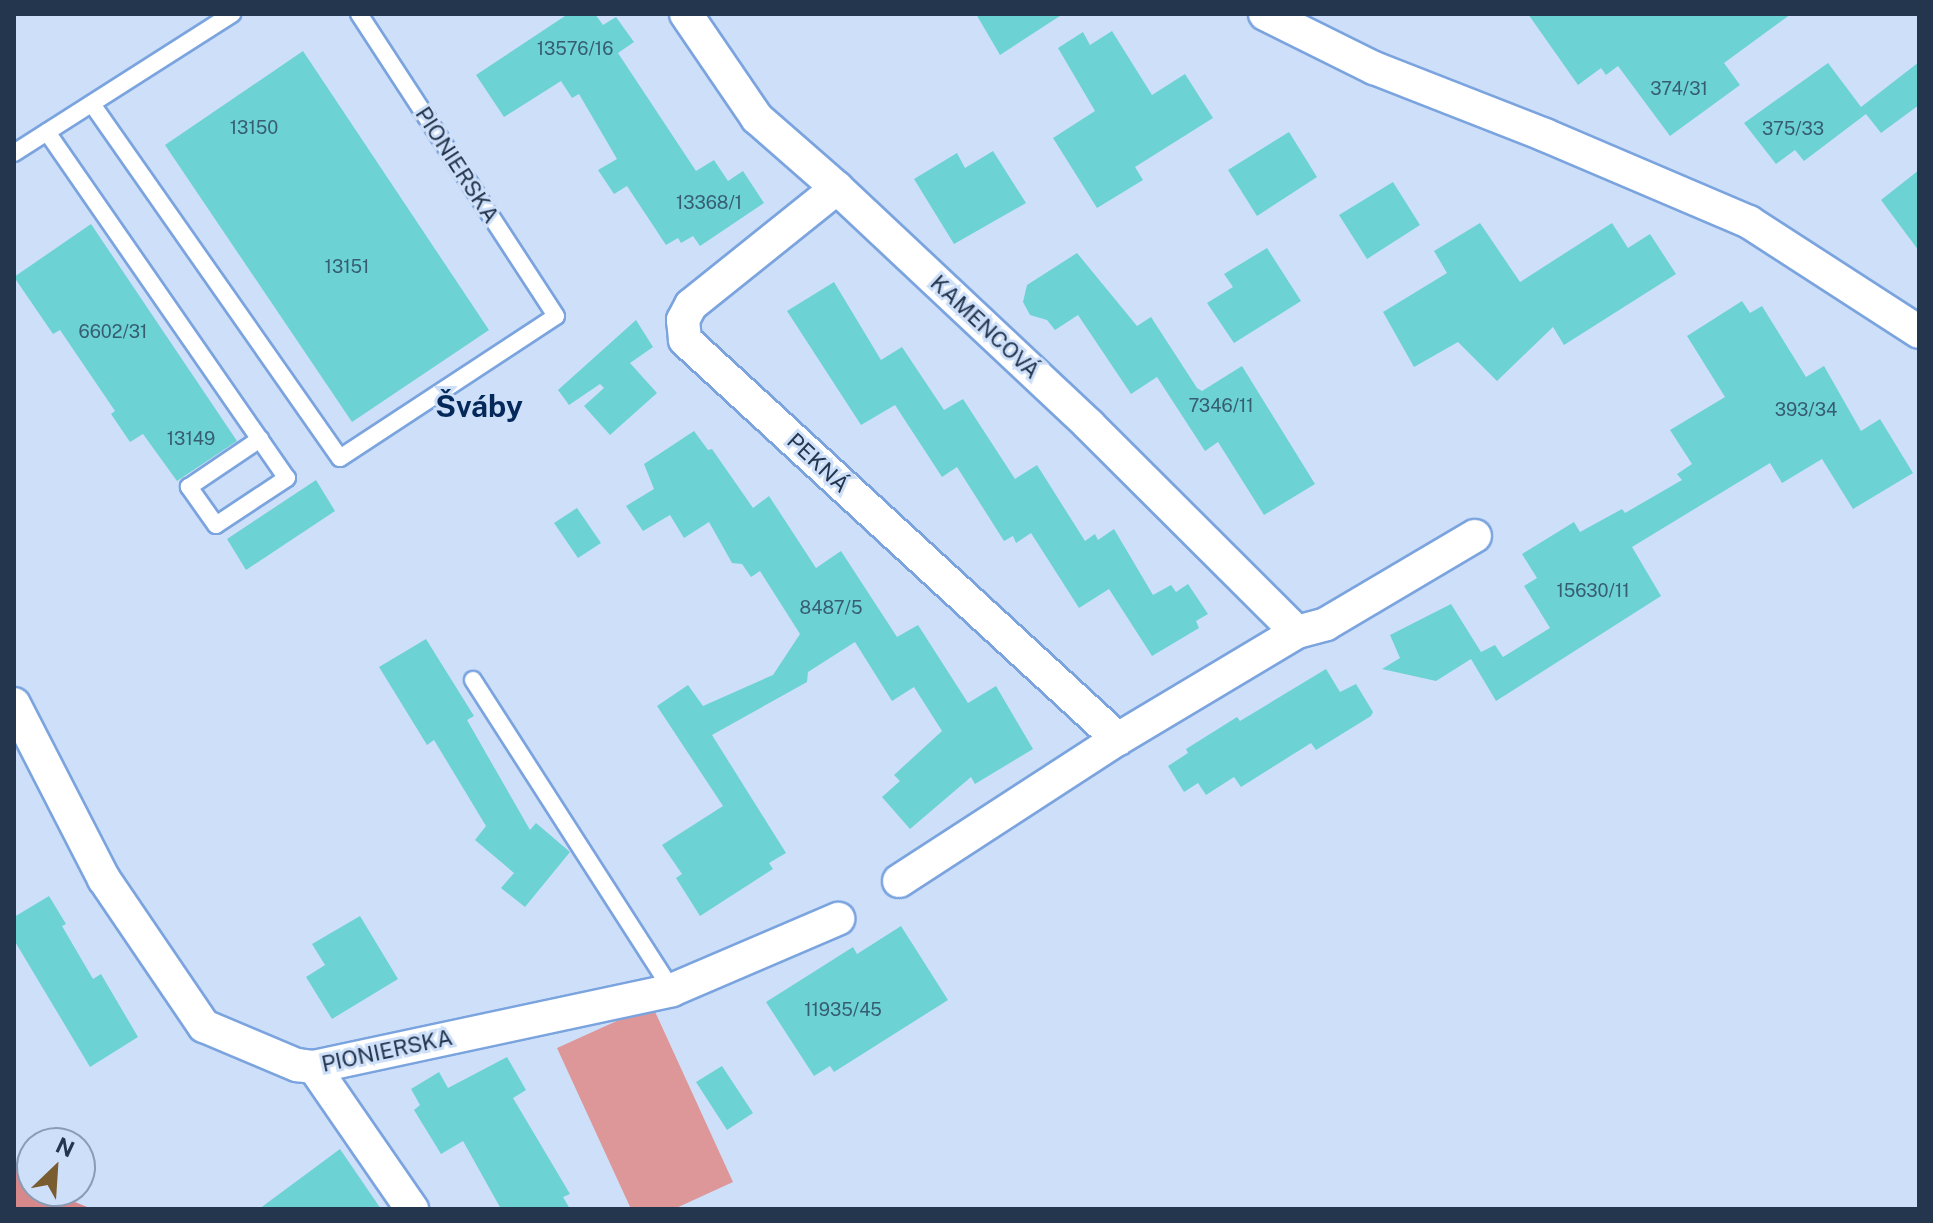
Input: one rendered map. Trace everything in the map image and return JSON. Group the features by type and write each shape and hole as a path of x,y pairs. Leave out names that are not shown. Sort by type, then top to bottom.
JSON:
{"street":[{"name":"KAMENCOVÁ","path":"686,14 757,118 837,188 1089,425 1297,632"},
{"path":"1265,14 1374,68 1545,135 1749,222 1919,332"},
{"name":"PEKNÁ","path":"837,188 691,305 683,320 685,340 1118,739"},
{"path":"899,881 1118,739 1297,632 1326,624 1475,536"},
{"name":"PIONIERSKA","path":"14,704 104,879 204,1026 297,1065 314,1067 672,990 838,919"},
{"path":"314,1067 412,1209"}],"lane":[{"path":"14,153 232,14"},
{"name":"PIONIERSKA","path":"92,104 340,458 556,316 359,14"},
{"path":"47,132 260,439 287,478 216,525 189,487 260,439"},
{"path":"473,680 672,990"}],"shaded area":[{"path":"652,1005 733,1182 674,1209 631,1209 557,1048"},
{"path":"14,1157 16,1207 92,1209 14,1209"}],"building":[{"path":"568,14 595,14 603,25 616,17 634,42 618,53 696,171 714,160 728,181 743,171 764,203 700,246 693,236 681,243 678,238 666,245 627,186 614,194 598,170 617,159 579,94 572,98 561,81 504,117 476,75"},
{"path":"976,14 1063,14 1000,55"},
{"path":"1528,14 1791,14 1724,63 1740,85 1670,136 1618,66 1606,75 1601,68 1578,85"},
{"path":"1112,31 1152,95 1185,74 1213,118 1135,167 1143,180 1097,208 1053,138 1095,111 1058,48 1083,32 1090,45"},
{"path":"303,51 489,330 352,422 165,145"},
{"path":"1919,62 1919,105 1881,133 1866,114 1804,161 1795,150 1776,164 1744,123 1828,63 1861,107"},
{"path":"1289,132 1317,177 1257,216 1228,170"},
{"path":"993,151 1026,203 954,244 914,179 957,153 965,168"},
{"path":"1919,170 1919,251 1881,200"},
{"path":"1393,182 1420,225 1367,259 1339,215"},
{"path":"1480,223 1520,282 1612,223 1628,248 1650,234 1676,274 1564,345 1553,327 1497,381 1458,342 1414,367 1383,312 1447,273 1434,251"},
{"path":"91,224 237,441 177,481 143,434 130,442 111,414 115,411 60,330 53,334 14,277"},
{"path":"1267,248 1301,301 1234,343 1207,303 1233,287 1224,274"},
{"path":"1077,253 1137,326 1151,317 1197,388 1202,391 1242,366 1315,484 1264,515 1218,442 1205,451 1157,377 1131,394 1078,315 1055,330 1047,320 1030,315 1023,302 1027,285"},
{"path":"834,282 881,360 902,347 944,410 963,399 1015,479 1037,465 1085,541 1095,534 1098,540 1114,529 1153,595 1171,585 1176,592 1188,584 1208,614 1196,621 1199,628 1152,656 1109,589 1079,608 1031,533 1016,543 1013,536 1004,541 957,467 942,477 895,405 861,425 787,311"},
{"path":"1742,301 1750,313 1762,306 1806,377 1824,366 1861,431 1880,419 1913,473 1853,509 1822,459 1782,483 1770,463 1632,547 1661,596 1496,701 1471,659 1436,681 1382,669 1400,658 1390,635 1451,604 1481,652 1495,645 1503,657 1550,628 1524,586 1537,578 1522,554 1574,522 1580,532 1622,509 1625,513 1682,480 1677,474 1692,464 1670,430 1725,397 1687,336"},
{"path":"636,320 653,347 630,363 657,393 610,435 584,406 604,388 600,384 569,405 558,390"},
{"path":"694,431 708,450 712,449 753,508 769,496 816,568 841,551 897,637 918,625 968,703 996,686 1033,749 975,784 971,777 910,829 882,797 900,781 894,775 942,731 914,687 892,701 855,642 808,672 807,682 712,735 786,853 769,863 773,869 700,916 676,878 682,874 662,845 723,806 657,706 688,685 703,706 773,675 800,634 760,571 751,577 742,564 732,563 709,522 684,538 670,515 643,531 626,506 654,489 644,464"},
{"path":"316,480 335,511 246,570 227,539"},
{"path":"577,508 601,543 578,558 554,523"},
{"path":"426,639 474,716 467,720 530,830 536,823 570,852 525,907 501,888 514,873 475,840 486,826 434,740 427,745 379,667"},
{"path":"1326,669 1340,692 1356,684 1373,712 1371,716 1316,750 1311,743 1241,787 1234,777 1206,795 1198,783 1184,792 1168,766 1188,753 1186,749 1237,717 1240,721"},
{"path":"49,896 66,924 62,926 93,979 101,974 138,1037 90,1067 14,940 14,917"},
{"path":"360,916 398,979 332,1019 306,977 325,965 312,944"},
{"path":"901,926 948,1000 834,1072 830,1066 814,1076 766,1002 853,947 857,954"},
{"path":"507,1057 526,1090 513,1098 570,1194 563,1197 570,1209 501,1209 463,1141 441,1154 414,1110 420,1105 411,1089 439,1072 448,1088"},
{"path":"722,1066 753,1113 727,1130 696,1082"},
{"path":"340,1149 381,1209 259,1209"}],"district":[{"name":"Šváby","path":"479,406"}]}
